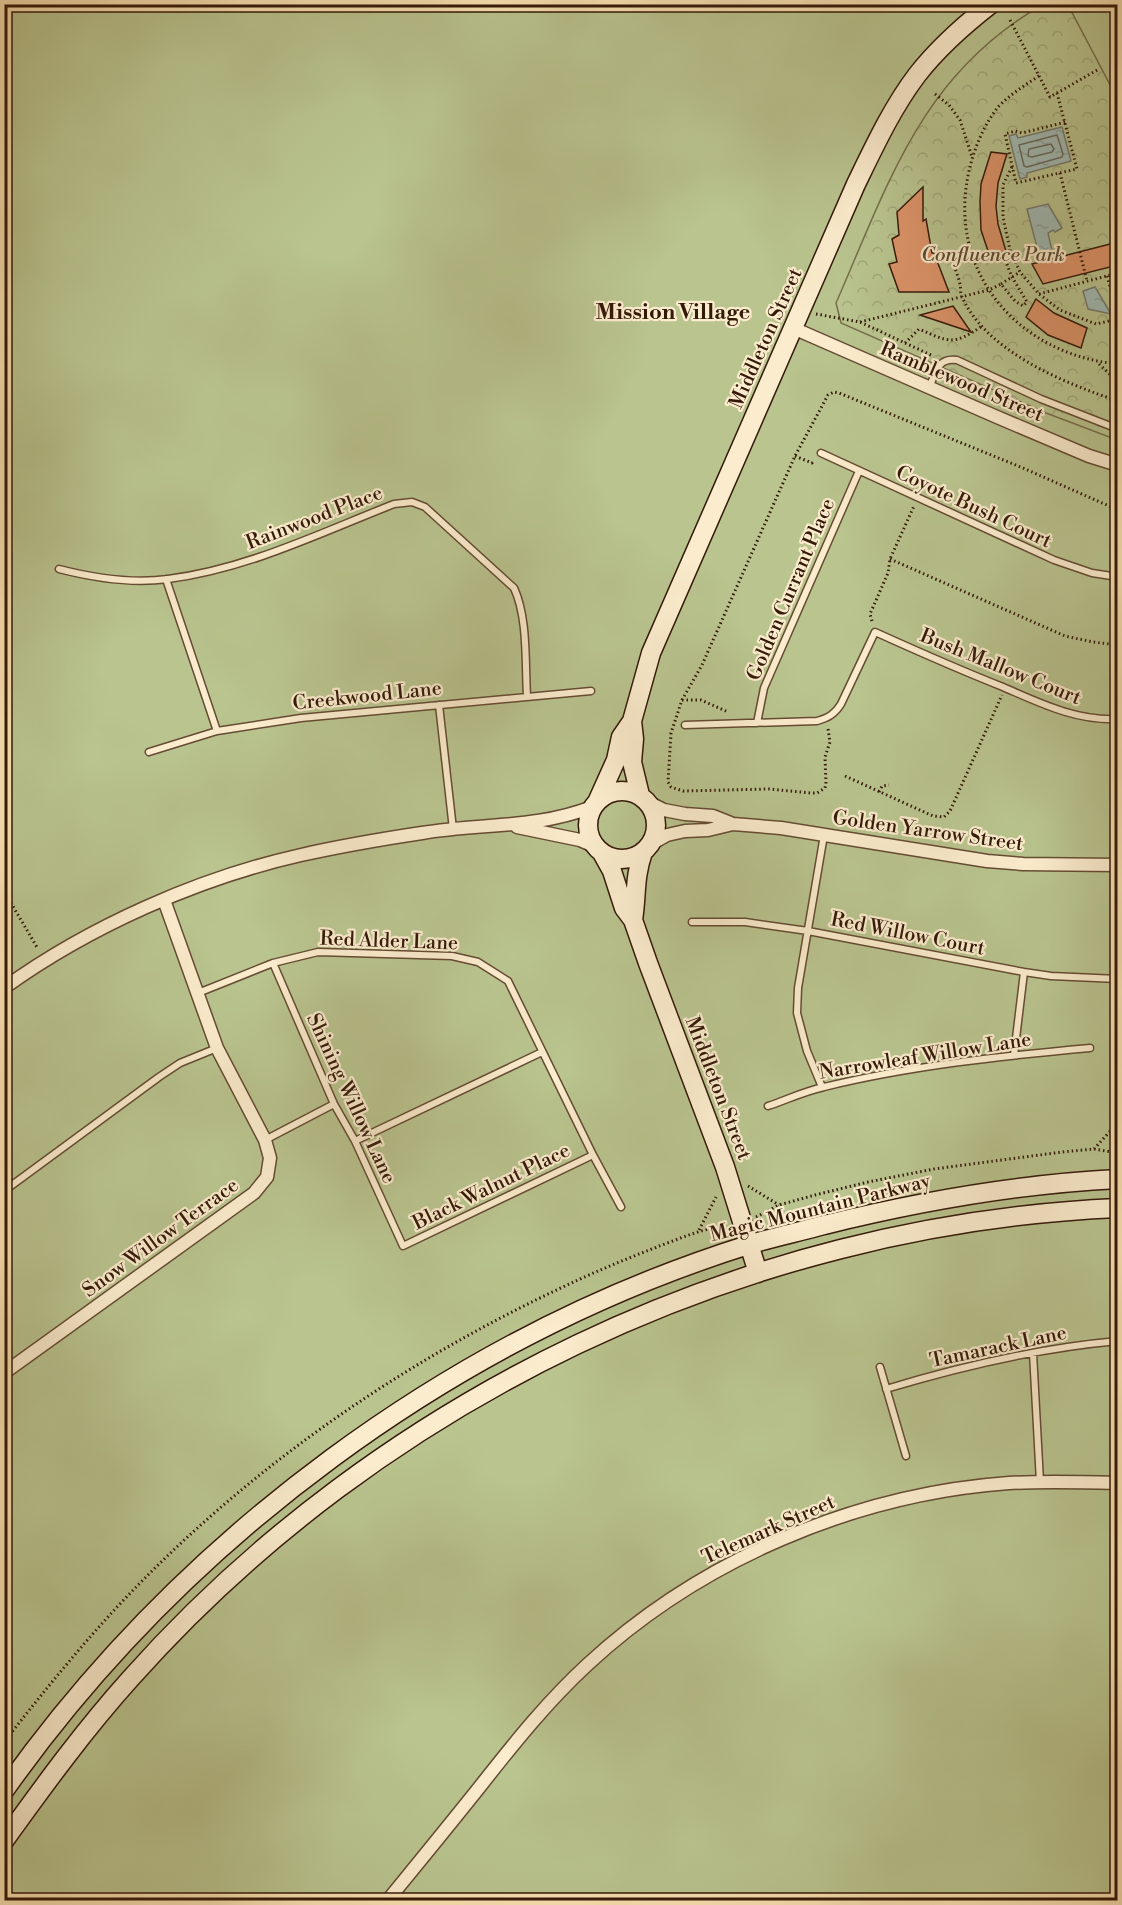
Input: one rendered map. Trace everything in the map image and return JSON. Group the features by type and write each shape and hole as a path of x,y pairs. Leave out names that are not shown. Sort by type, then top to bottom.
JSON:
{"street":[{"name":"Middleton Street","path":"595,803 616,760 621,737 632,721 651,653 856,184 883,129 917,75 963,25 991,4"},
{"name":"Ramblewood Street","path":"794,328 1089,456 1118,465"},
{"name":"Middleton Street","path":"632,721 634,739 632,762 644,799"},
{"path":"4,988 45,961 129,914 230,876 299,856 370,841 453,830 510,826 574,814 618,790 629,791 644,799 654,812 656,823 655,834 647,848 633,857 622,860 612,858 571,837 510,826"},
{"name":"Golden Yarrow Street","path":"644,799 664,810 713,816 733,824 824,834 987,861 1023,864 1118,865"},
{"path":"595,803 588,816 587,826 589,836 598,849"},
{"name":"Golden Yarrow Street","path":"647,848 667,835 685,831 708,831 733,824"},
{"name":"Middleton Street","path":"633,920 637,868 647,848"},
{"name":"Middleton Street","path":"598,849 612,871 624,908 633,920 725,1167 758,1273"},
{"name":"Snow Willow Terrace","path":"4,1373 254,1193 267,1177 270,1158 265,1140 217,1048 164,900"},
{"name":"Magic Mountain Parkway","path":"4,1791 73,1701 140,1627 210,1557 285,1493 366,1434 447,1381 536,1333 625,1291 750,1244 912,1204 957,1196 1031,1186 1118,1179"},
{"path":"4,1841 64,1757 133,1676 198,1608 271,1542 347,1483 426,1428 504,1381 589,1338 669,1304 758,1273 890,1238 958,1225 1029,1215 1118,1208"},
{"name":"Telemark Street","path":"388,1900 558,1693 588,1664 665,1602 732,1563 836,1518 890,1503 951,1491 1007,1484 1064,1481 1118,1483"}],"lane":[{"path":"929,388 943,361 957,360 1041,399 1118,429"},
{"name":"Coyote Bush Court","path":"821,453 1054,560 1092,573 1118,577"},
{"name":"Golden Currant Place","path":"758,723 764,688 859,471"},
{"name":"Rainwood Place","path":"59,569 90,577 119,580 166,579 224,568 270,553 393,504 412,501 425,507 514,588 522,613 528,696"},
{"path":"166,579 217,731"},
{"path":"685,724 817,721 826,718 837,711 841,704 875,632"},
{"name":"Bush Mallow Court","path":"875,632 943,663 1067,714 1098,720 1118,719"},
{"name":"Creekwood Lane","path":"149,752 217,731 301,718 591,691"},
{"path":"439,705 453,830"},
{"path":"822,1087 807,1051 797,1013 798,988 824,834"},
{"name":"Red Willow Court","path":"692,922 745,922 808,931 1024,972 1051,976 1118,979"},
{"name":"Red Alder Lane","path":"197,993 273,963 318,952 452,956 478,962 508,981 621,1207"},
{"name":"Shining Willow Lane","path":"273,963 334,1104 355,1141 403,1246"},
{"path":"1014,1055 1024,972"},
{"path":"4,1191 159,1077 180,1063 217,1048"},
{"name":"Narrowleaf Willow Lane","path":"768,1106 822,1087 915,1070 1014,1055 1090,1048"},
{"path":"355,1141 542,1052"},
{"path":"265,1140 334,1104"},
{"name":"Black Walnut Place","path":"403,1246 593,1155"},
{"name":"Tamarack Lane","path":"886,1389 960,1367 1033,1353 1118,1341"},
{"path":"1033,1353 1041,1482"},
{"path":"880,1367 906,1456"}],"path":[{"path":"1010,21 1050,97 1099,69"},
{"path":"1039,76 1020,87 999,106 984,129 972,157 965,189 965,218 971,247 989,290 1003,309 1024,330 1059,351 1097,362 1118,364"},
{"path":"1057,93 1066,122 1077,169 1016,183 1005,134 1015,131 1022,133 1066,122"},
{"path":"935,94 949,105 960,120 972,157"},
{"path":"1012,165 1003,185 1003,217 1011,250 1020,272 1039,294 1060,310 1096,324 1118,319"},
{"path":"1060,172 1087,281"},
{"path":"1001,284 1015,301 1023,306 1027,302 1012,277 1003,255 1011,250"},
{"path":"951,257 962,296 982,326 1002,346 1028,363 1118,401"},
{"path":"860,322 989,290 1020,272"},
{"path":"1039,294 1118,273"},
{"path":"1107,276 1118,314"},
{"path":"814,314 860,322 943,361"},
{"path":"904,343 919,329 940,338 955,341 967,337 982,326"},
{"path":"1097,362 1118,382"},
{"path":"826,718 830,742 825,757 826,784 822,791 811,793 769,789 682,791 671,787 668,777 671,733 682,700 702,665 795,456 825,397 831,393 839,393 1013,464 1118,510"},
{"path":"795,456 812,463 821,453"},
{"path":"875,632 870,614 888,573 890,559 918,498"},
{"path":"890,559 1065,636 1118,645"},
{"path":"845,776 933,816 948,815 1005,688"},
{"path":"682,700 701,700 729,712"},
{"path":"879,792 882,786 889,785"},
{"path":"4,891 45,961"},
{"path":"1094,1149 1118,1120"},
{"path":"759,1216 779,1205 858,1184 934,1169 1030,1155 1094,1149 1118,1153"},
{"path":"761,1192 779,1205"},
{"path":"714,1202 699,1230 722,1226"}],"green space":[{"path":"5,5 1117,5 1117,1900 5,1900"},
{"name":"Confluence Park","path":"1042,5 1068,5 1117,98 1117,440 1046,413 841,323 836,303 893,174 914,135 938,98 966,64 1001,33"}],"water":[{"path":"1062,127 1071,161 1027,173 1027,177 1020,179 1009,136 1016,134 1018,138"},
{"path":"1048,204 1062,228 1048,233 1052,251 1039,255 1027,209"},
{"path":"1095,287 1111,314 1088,309 1083,291"}],"building":[{"path":"991,152 1007,154 998,183 996,206 998,224 1006,251 990,257 981,230 980,202 981,184"},
{"path":"923,187 923,221 926,219 932,253 934,253 949,292 899,292 889,264 897,262 892,239 899,235 897,212"},
{"path":"1118,242 1118,265 1043,284 1032,264"},
{"path":"1036,299 1054,313 1087,328 1081,348 1048,335 1026,317"},
{"path":"953,306 971,332 920,315"}],"district":[{"name":"Mission Village","path":"673,311"}]}
